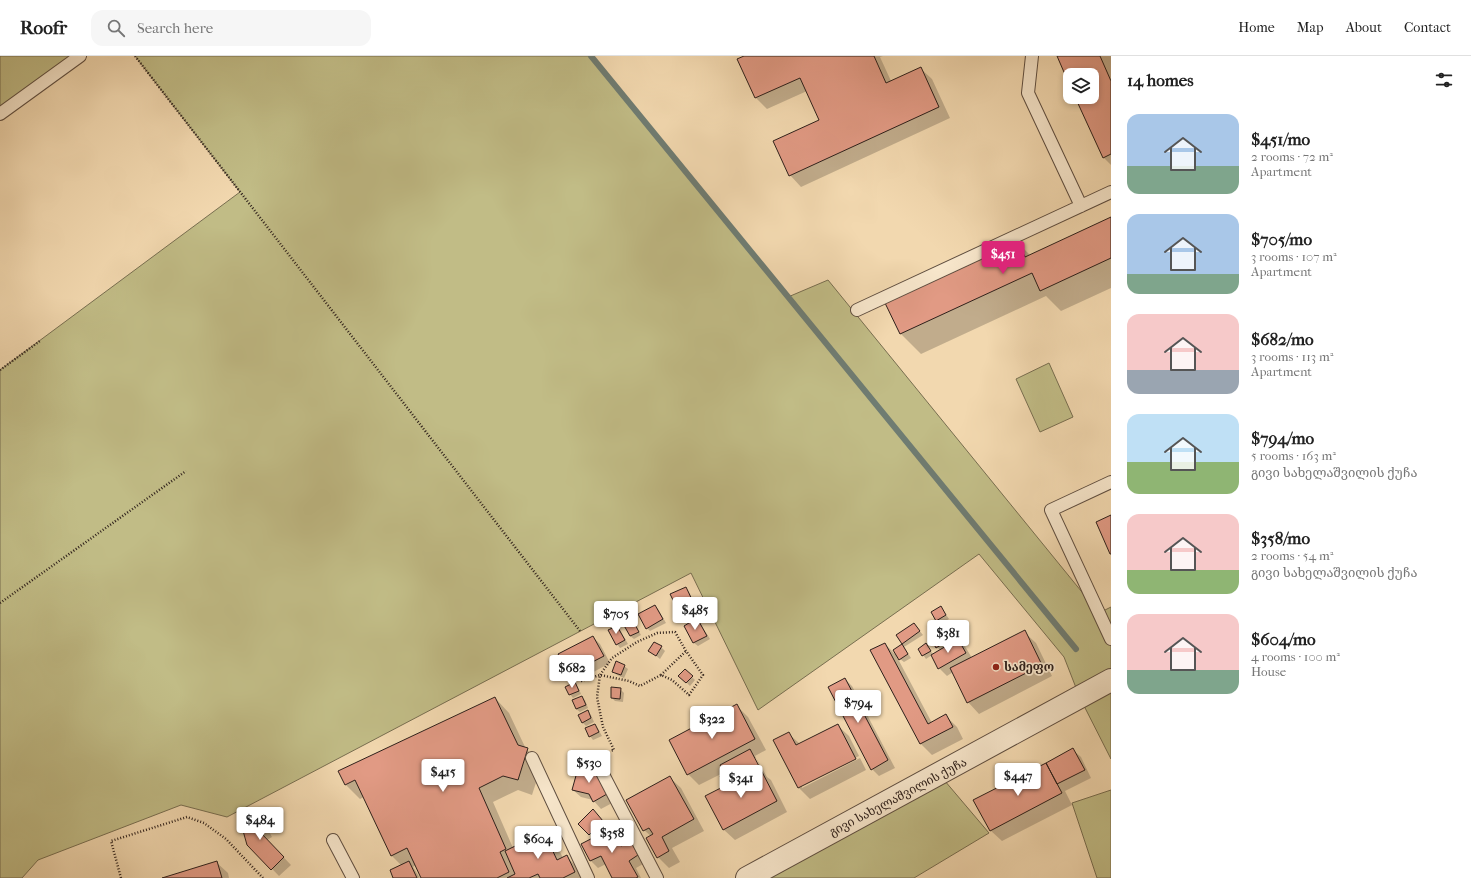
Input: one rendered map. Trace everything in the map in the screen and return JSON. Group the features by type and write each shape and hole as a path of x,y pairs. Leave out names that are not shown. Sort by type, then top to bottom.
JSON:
{"street":[{"name":"გივი სახელაშვილის ქუჩა","path":"748,878 1111,680"}],"lane":[{"path":"0,114 80,56"},
{"path":"1032,56 1028,92 1081,206"},
{"path":"857,310 1111,192"},
{"path":"1111,482 1051,510 1111,639"},
{"path":"594,757 657,878"},
{"path":"532,758 588,878"},
{"path":"333,840 353,878"}],"path":[{"path":"135,56 580,631"},
{"path":"0,370 40,340"},
{"path":"0,603 186,471"},
{"path":"594,757 614,750 604,727 597,697 600,675 612,658 637,642 657,633 675,632 703,675 689,695 672,680 661,675"},
{"path":"581,681 600,675 629,681 640,686 661,675 686,651"},
{"path":"121,878 111,841 187,817 204,823 226,839 264,878"}],"shaded area":[{"path":"0,56 80,56 0,114"},
{"path":"135,56 591,56 788,297 828,280 1099,613 1111,607 1111,759 1080,698 1064,657 979,554 758,710 691,573 227,817 181,805 38,860 22,878 0,878 0,370 240,192"},
{"path":"1049,363 1073,417 1040,432 1016,379"},
{"path":"939,774 989,833 914,878 747,878"},
{"path":"1111,790 1111,878 1097,878 1072,803"}],"building":[{"path":"744,56 874,56 886,83 921,67 939,107 789,176 773,141 819,120 800,78 755,98 737,59"},
{"path":"1057,56 1100,56 1111,81 1111,154 1103,158 1078,104 1099,104 1099,68 1063,68 1063,70"},
{"path":"1111,217 1111,258 1040,291 1032,273 900,334 885,303 1018,242 1025,257"},
{"path":"1111,515 1111,554 1110,554 1096,522"},
{"path":"686,587 694,604 679,612 670,594"},
{"path":"655,605 663,619 646,629 638,614"},
{"path":"941,606 946,615 936,621 931,612"},
{"path":"631,617 639,632 630,636 622,622"},
{"path":"697,618 707,636 693,643 684,626"},
{"path":"914,623 920,631 902,644 896,635"},
{"path":"617,626 625,640 616,645 608,630"},
{"path":"953,628 957,635 948,640 944,633"},
{"name":"სამეფო","path":"1025,630 1042,665 967,703 950,668"},
{"path":"593,636 604,656 569,674 558,654"},
{"path":"939,636 944,643 936,648 932,641"},
{"path":"958,639 966,653 938,669 931,655"},
{"path":"654,642 662,646 656,656 648,651"},
{"path":"885,643 928,724 946,714 953,727 920,744 870,650"},
{"path":"926,643 931,651 922,656 918,649"},
{"path":"902,644 908,654 899,660 893,650"},
{"path":"616,661 625,665 621,675 612,672"},
{"path":"685,669 693,676 686,683 678,676"},
{"path":"845,678 888,760 871,770 828,687"},
{"path":"575,682 579,691 569,695 565,687"},
{"path":"611,687 621,688 620,699 611,698"},
{"path":"582,696 586,705 576,709 572,700"},
{"path":"495,697 518,745 528,748 518,780 503,776 479,788 506,849 500,852 509,872 497,878 421,878 407,848 391,856 355,780 345,785 338,771"},
{"path":"737,704 755,739 687,775 669,740"},
{"path":"588,710 591,718 582,723 578,715"},
{"path":"595,724 599,732 589,737 585,728"},
{"path":"838,724 856,759 798,788 773,740 789,732 796,745"},
{"path":"1073,748 1085,770 1057,784 1046,763"},
{"path":"750,749 760,768 725,786 720,776 725,774 720,765"},
{"path":"1046,763 1062,793 990,831 973,800"},
{"path":"592,765 607,794 593,802 589,794 572,790 577,772"},
{"path":"760,768 777,801 723,830 705,796"},
{"path":"670,776 694,819 662,837 669,851 657,858 646,838 653,834 649,828 643,831 626,800"},
{"path":"593,809 603,821 589,835 578,824"},
{"path":"256,813 266,829 260,832 284,857 271,870 247,845 240,820"},
{"path":"612,828 621,846 631,841 638,855 629,861 638,877 612,878 601,856 590,861 581,844"},
{"path":"544,832 557,860 567,855 575,872 563,878 540,878 538,874 529,878 507,878 515,874 505,851"},
{"path":"217,861 222,878 162,878"},
{"path":"409,861 417,878 393,878 390,870"}],"waterway":[{"path":"591,56 1076,649"}],"place":[{"name":"სამეფო","path":"996,667"}]}
